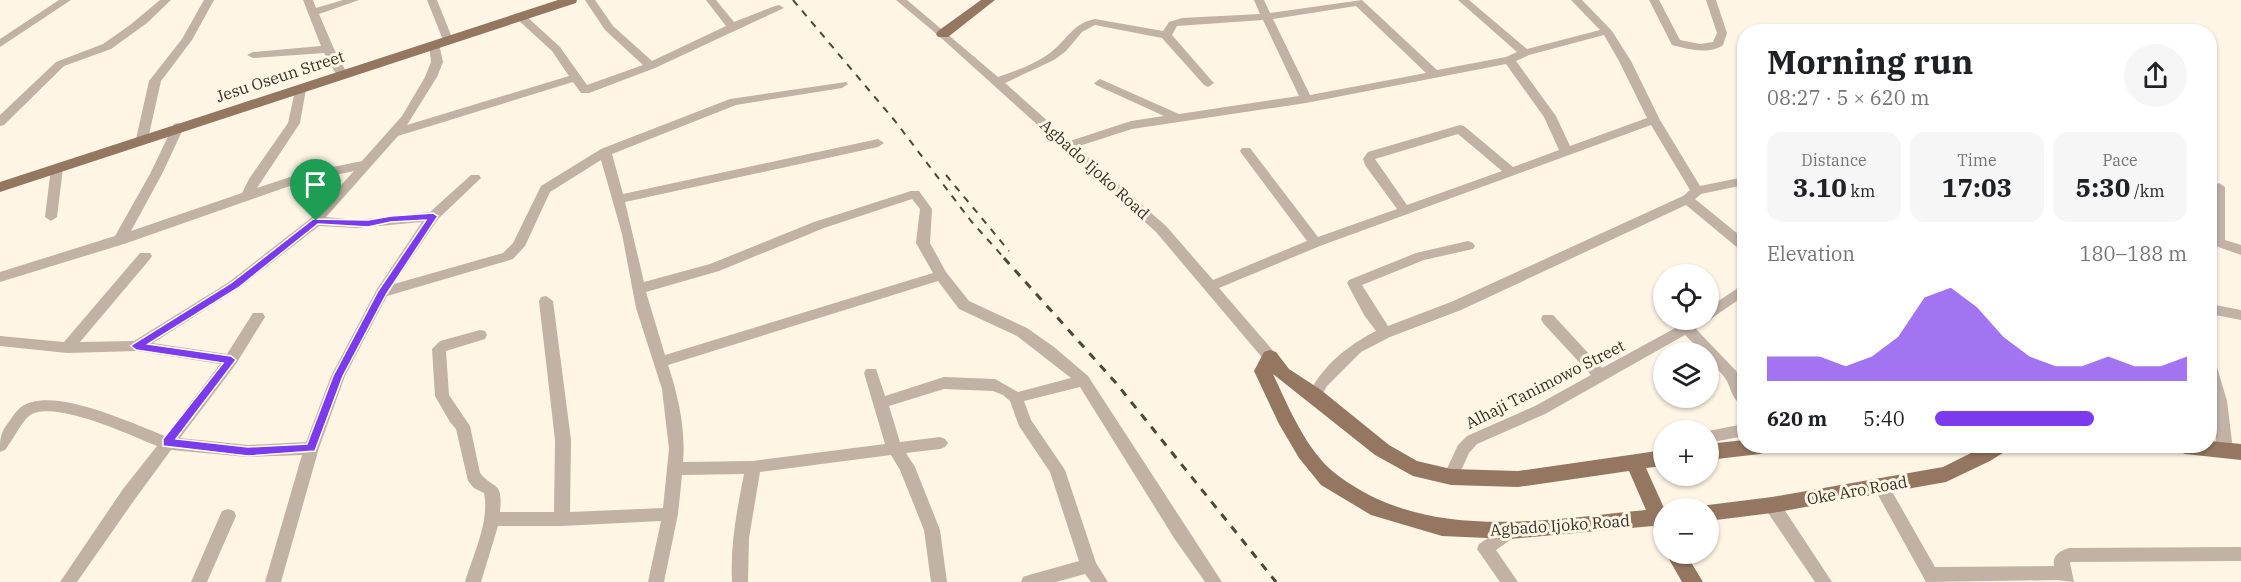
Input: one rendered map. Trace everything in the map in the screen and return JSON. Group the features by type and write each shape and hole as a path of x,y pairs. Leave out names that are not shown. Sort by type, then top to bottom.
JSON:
{"main road":[{"name":"Jesu Oseun Street","path":"0,188 178,127 570,0"},
{"path":"944,34 989,0"},
{"name":"Agbado Ijoko Road","path":"1634,462 1518,479 1451,477 1413,468 1382,450 1315,395 1283,374 1270,357 1263,371 1285,419 1306,453 1328,479 1378,509 1442,528 1510,531 1653,523"},
{"path":"1719,445 1737,446"},
{"path":"2217,449 2233,451"},
{"name":"Oke Aro Road","path":"1719,512 1772,505 1946,474 1988,453"},
{"path":"1653,459 1634,462 1653,503"},
{"path":"1682,564 1693,582"}],"street":[{"path":"0,44 6,36 66,0"},
{"path":"0,122 60,64 66,60 99,51 155,12 166,0"},
{"path":"142,139 155,81 187,40 209,0"},
{"path":"308,0 328,50 342,75"},
{"path":"313,12 354,0"},
{"path":"136,346 234,285 316,221 395,133 407,118 437,62 441,42 432,0"},
{"path":"590,0 609,28 651,66"},
{"path":"711,0 732,27"},
{"name":"Agbado Ijoko Road","path":"901,0 944,34 1174,242 1270,357"},
{"path":"1258,0 1306,99"},
{"path":"1463,0 1525,53"},
{"path":"1576,0 1607,32 1625,61 1692,195 1737,239"},
{"path":"1654,0 1676,43 1700,47 1718,45 1722,33 1711,0"},
{"path":"1166,35 1177,22 1265,17 1357,1 1435,75"},
{"path":"521,17 556,49 585,90 651,66 732,27 778,8"},
{"path":"997,82 1037,66 1058,52 1085,22 1095,22 1166,35 1208,83"},
{"path":"1069,145 1131,125 1306,99 1509,60 1525,53 1607,32"},
{"path":"253,55 328,50"},
{"path":"1509,60 1550,117 1566,151"},
{"path":"395,133 577,77"},
{"path":"1100,83 1176,117"},
{"path":"382,293 508,256 518,246 545,189 605,152 728,104 842,84"},
{"path":"247,196 253,182 294,123 300,89"},
{"path":"478,107 491,115"},
{"path":"1210,287 1315,243 1654,120"},
{"path":"119,241 156,174 178,127"},
{"path":"1405,211 1371,165 1369,159 1372,155 1460,129 1511,172"},
{"path":"618,199 878,142"},
{"path":"1246,151 1315,243"},
{"path":"605,152 628,234 638,289 669,389 675,430 670,514 656,582"},
{"path":"0,277 119,241 299,178 366,164"},
{"path":"51,217 57,168"},
{"path":"273,582 311,448 338,376 382,293 433,216 475,178"},
{"path":"1315,395 1322,382 1356,348 1385,333 1456,306 1692,195 1737,183"},
{"path":"2217,209 2219,187"},
{"path":"638,289 714,268 819,225 915,194 926,209 923,243 941,275 964,305 1022,332 1083,380 1180,533 1214,582"},
{"path":"316,221 368,224 391,219 433,216"},
{"path":"2217,242 2241,250"},
{"path":"1385,333 1369,311 1354,283 1359,279 1421,256 1468,246"},
{"path":"68,348 145,256"},
{"path":"660,362 941,275"},
{"path":"1719,307 1737,294"},
{"path":"546,301 563,440 561,519"},
{"path":"2217,310 2241,315"},
{"path":"68,582 167,442 231,360 258,317"},
{"path":"1548,318 1600,375"},
{"name":"Alhaji Tanimowo Street","path":"1451,477 1463,449 1472,440 1540,410 1600,375 1686,330"},
{"path":"1689,330 1734,378 1737,390"},
{"path":"473,582 491,519 493,494 491,489 479,483 473,476 463,426 455,418 442,396 439,349 445,345 480,335"},
{"path":"0,341 68,348 136,346 231,360"},
{"path":"871,373 894,447 907,467 932,530 939,582"},
{"path":"1016,398 1083,380"},
{"path":"881,403 945,384 995,385 1016,398 1024,422 1057,470 1089,566 1100,582"},
{"path":"0,446 23,413 33,407 54,405 94,416 167,442 248,451 311,448"},
{"path":"2217,406 2233,451"},
{"path":"1719,441 1737,433"},
{"path":"674,469 753,467 939,443"},
{"path":"740,582 738,564 742,524 753,467"},
{"path":"1881,486 1932,578 2064,577 2061,560 2068,555 2241,554"},
{"path":"1772,505 1824,582"},
{"path":"491,519 561,519 670,514"},
{"path":"199,582 228,516"},
{"path":"1510,531 1485,549 1510,582"},
{"path":"1029,582 1089,566"}],"railway":[{"path":"793,0 895,121 971,221 1005,259"},
{"path":"946,175 1009,251"},
{"path":"1004,258 1116,383 1276,582"}],"route":[{"path":"433,216 382,293 338,376 311,448 248,451 167,442 231,360 136,346 234,285 316,221 368,224 391,219 433,216"}]}
